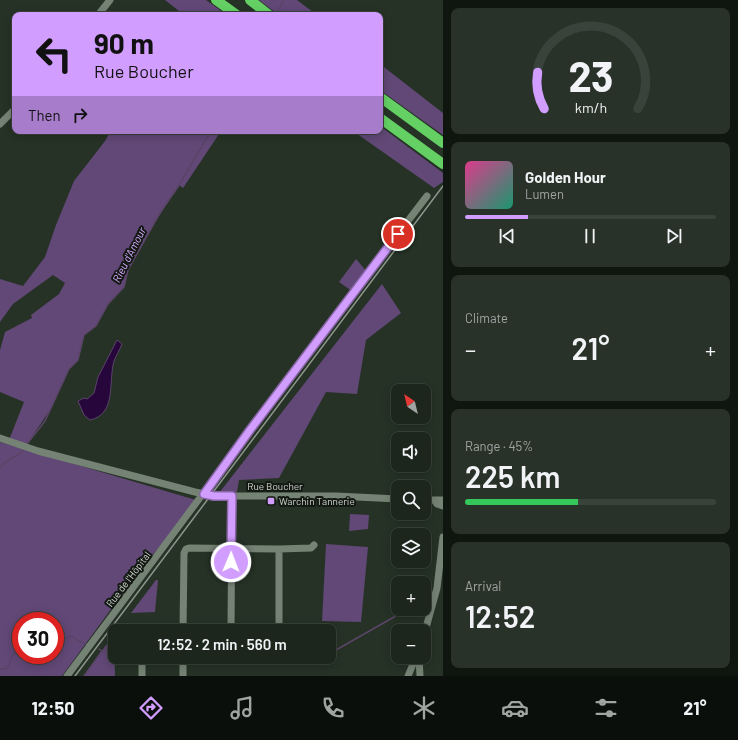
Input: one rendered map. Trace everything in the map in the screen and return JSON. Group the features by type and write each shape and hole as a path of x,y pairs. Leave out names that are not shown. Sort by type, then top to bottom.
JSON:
{"highway":[{"path":"216,0 233,12"},
{"path":"250,0 265,12"},
{"path":"383,99 443,143"},
{"path":"383,120 443,164"}],"street":[{"path":"100,12 110,0"},
{"path":"0,124 12,112"},
{"name":"Rue de l'Hôpital","path":"67,676 204,494 250,430 428,196"},
{"name":"Rue Boucher","path":"0,438 38,451 214,496 336,496 391,500"},
{"path":"231,624 232,496"},
{"path":"431,501 443,500"},
{"path":"435,501 437,504 443,506"},
{"path":"428,624 440,588 443,538"},
{"path":"184,624 185,551 189,548 279,549 311,548 314,545"},
{"path":"279,549 279,624"},
{"path":"142,664 142,676"},
{"path":"183,664 183,676"},
{"path":"408,676 414,664"},
{"path":"419,664 420,676"}],"shaded area":[{"path":"165,0 206,0 223,12 180,12"},
{"path":"259,0 297,0 313,12 275,12"},
{"path":"383,66 443,113 443,135 383,92"},
{"path":"383,128 443,173 443,182 434,188 357,134 383,134"},
{"path":"109,134 219,134 183,188 179,185 156,221 128,270 124,287 107,306 96,326 84,335 78,360 69,369 52,407 25,447 9,440 24,402 0,392 0,350 5,332 32,318 31,315 59,294 65,283 53,275 13,304 0,322 0,279 23,286 45,257 74,181"},
{"path":"356,259 368,273 356,294 339,282"},
{"path":"382,284 401,313 366,340 357,394 326,392 279,478 239,480 237,492 219,493"},
{"path":"117,340 122,344 112,369 108,404 99,417 90,420 84,415 78,401 84,398 87,399 94,393 98,377"},
{"path":"0,442 196,500 174,530 142,567 62,676 0,676"},
{"path":"350,514 369,515 368,529 349,531"},
{"path":"326,544 368,547 361,622 322,621"},
{"path":"156,580 158,580 155,612 131,613"},
{"path":"108,644 108,664 115,664 115,676 84,676"}],"waterway":[{"name":"Rieu d'Amour","path":"277,12 284,0"},
{"name":"Rieu d'Amour","path":"27,444 45,421 69,369 78,360 84,335 96,326 108,304 124,287 128,270 161,211 178,187 209,134"},
{"name":"Rieu d'Amour","path":"0,468 23,451"},
{"path":"336,650 395,616"},
{"path":"64,639 72,636 78,641 87,644"},
{"path":"105,651 108,646"},
{"path":"99,649 102,651 108,651"},
{"path":"84,676 102,651"},
{"path":"0,669 6,669 12,656"}],"railway":[{"path":"75,676 443,186"}],"place":[{"name":"Warchin Tannerie","path":"271,501"}],"route":[{"path":"231,562 232,496 214,496 204,494 250,430 398,234"}]}
